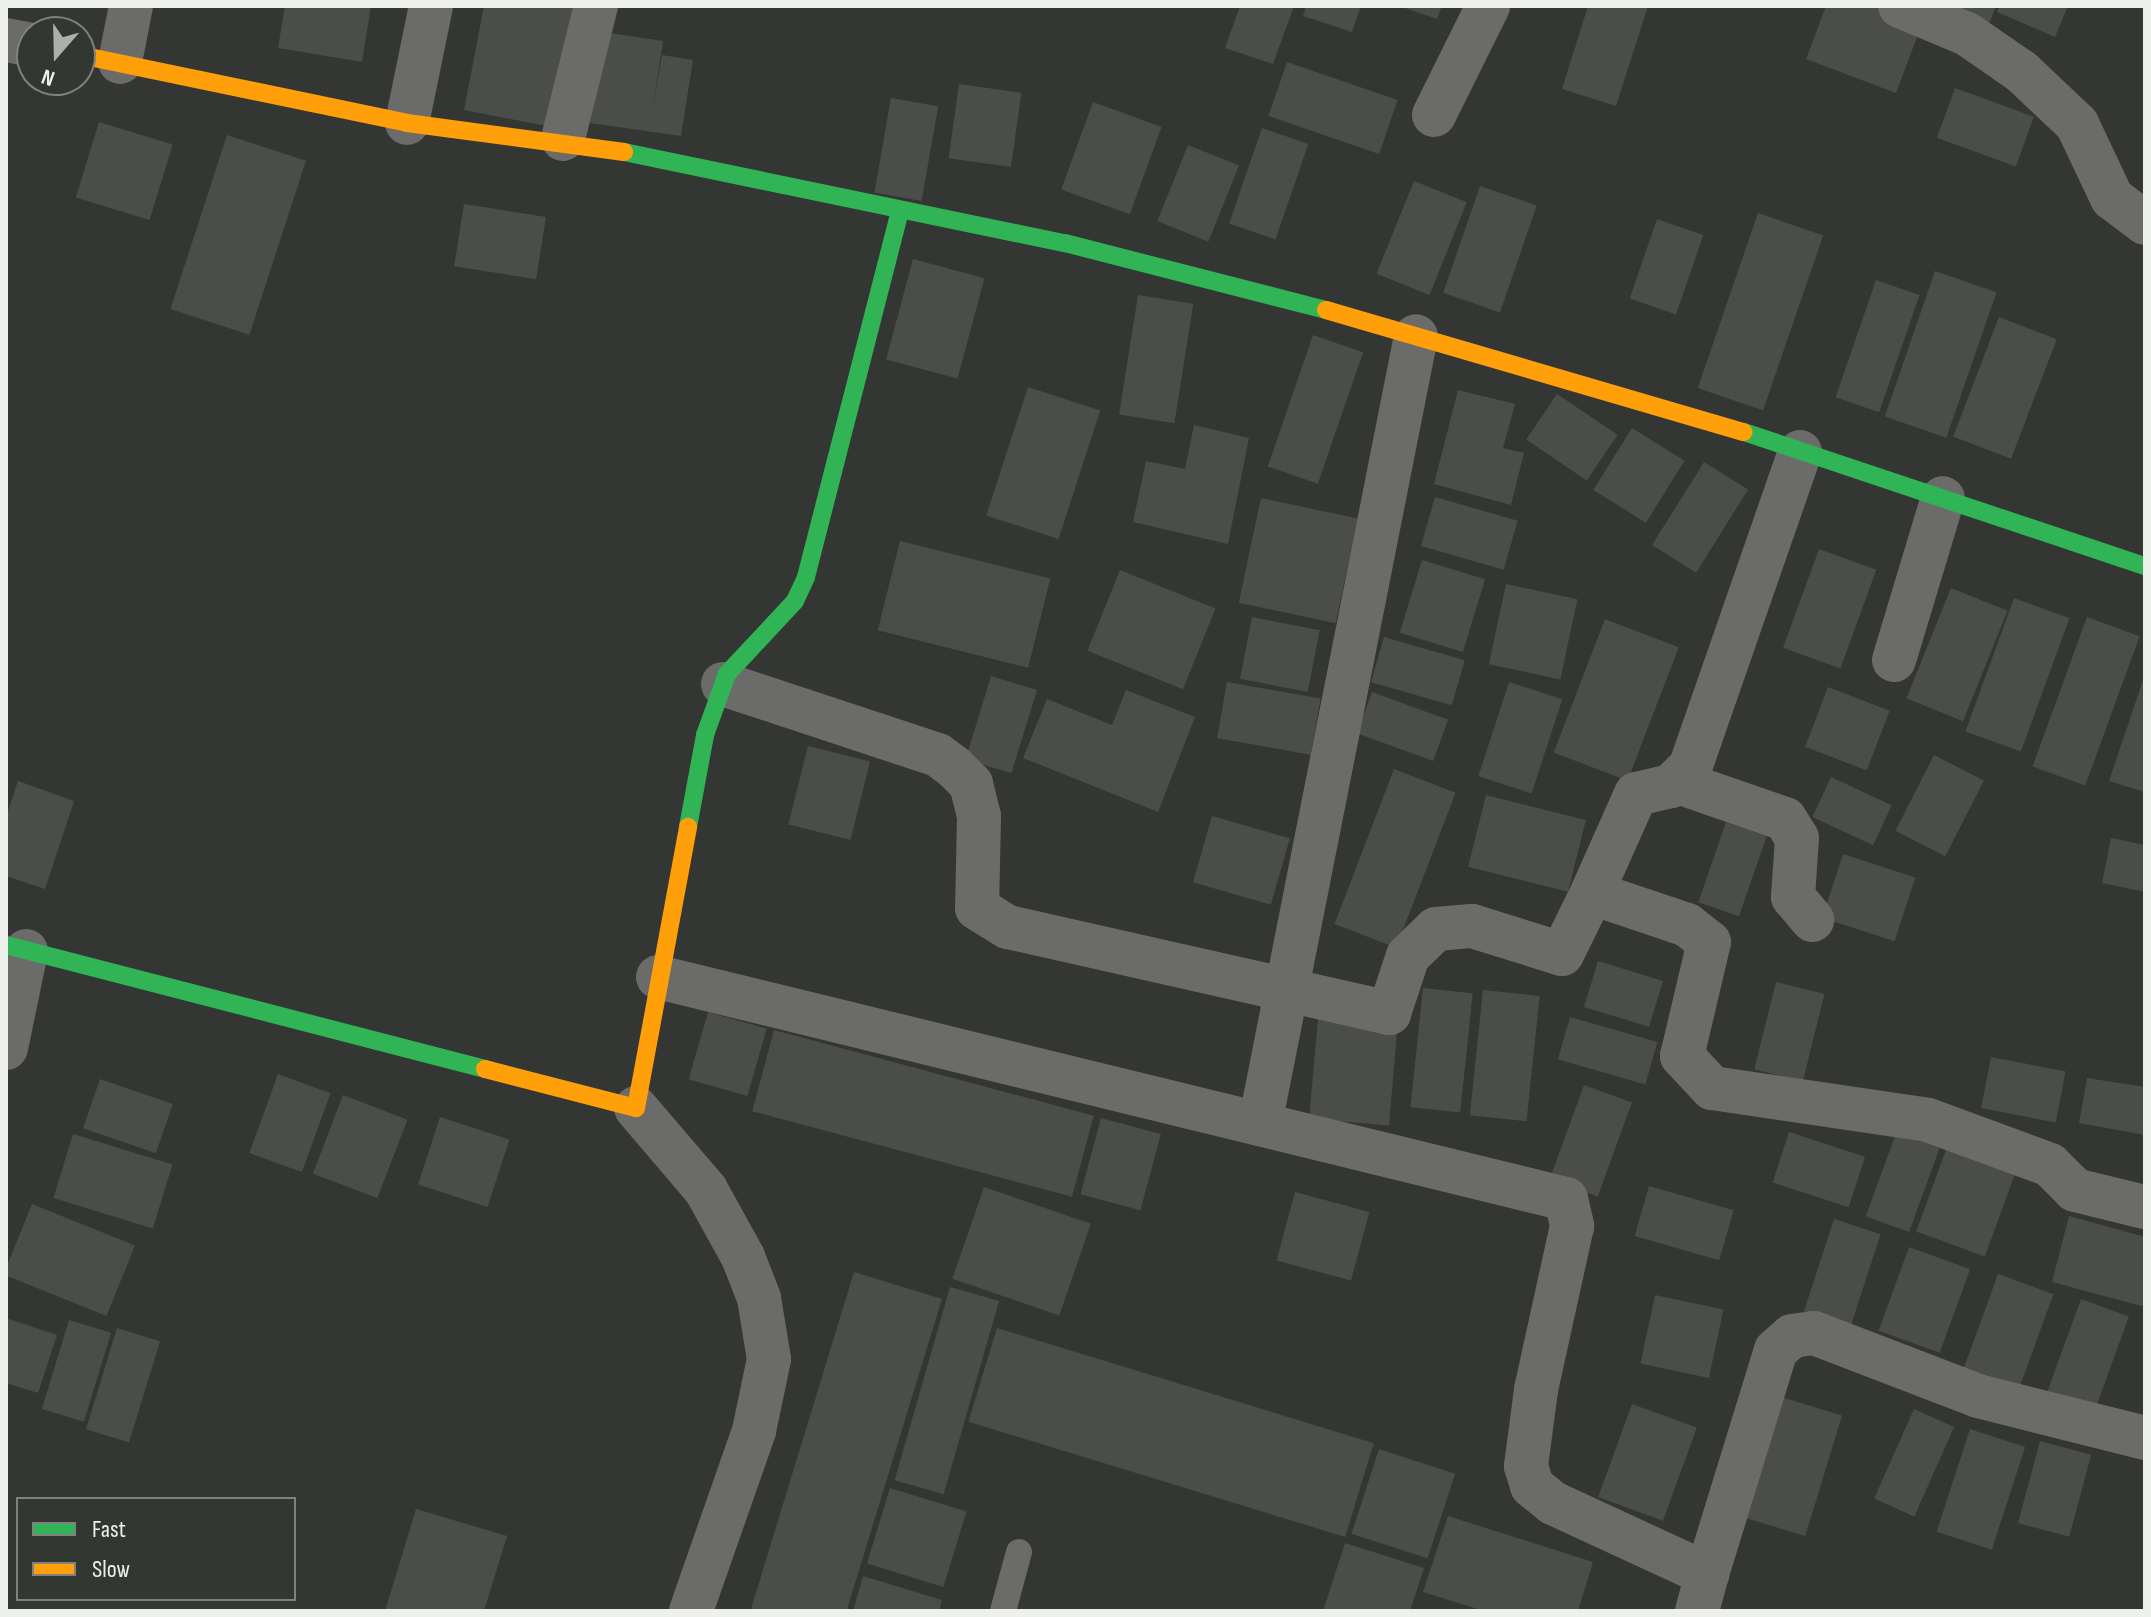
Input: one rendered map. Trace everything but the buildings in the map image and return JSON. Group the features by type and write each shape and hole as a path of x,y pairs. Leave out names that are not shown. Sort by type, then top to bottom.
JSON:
{"street":[{"path":"131,6 100,58 407,123 563,139 900,212 1065,243 1416,336 1800,452 2145,566"},
{"path":"407,123 431,6"},
{"path":"563,139 596,6"},
{"path":"1434,115 1488,6"},
{"path":"1900,6 1967,34 2022,72 2077,124 2112,198 2145,223"},
{"path":"636,1108 705,735 723,684 795,601 806,577 900,212"},
{"path":"1260,1124 1416,336"},
{"path":"1678,782 1690,767 1800,452"},
{"path":"1894,660 1943,498"},
{"path":"723,684 938,755 955,768 971,784 979,816 976,897 989,921 1285,991 1389,1013 1408,956 1436,929 1472,926 1562,954 1636,794 1678,782 1785,819 1797,838 1793,897 1812,920"},
{"path":"1592,893 1687,925 1709,942 1682,1056 1712,1088 1971,1132 2050,1165 2075,1190 2145,1207"},
{"path":"6,1048 16,948 636,1108 706,1190 743,1257 759,1298 769,1359 754,1431 721,1508 691,1611"},
{"path":"658,977 1566,1199 1572,1226 1536,1390 1526,1466 1532,1486 1553,1503 1702,1593 1776,1350 1792,1336 1814,1333 1978,1396 2145,1438"}],"lane":[{"path":"1003,1611 1019,1552"}],"traffic: fast":[{"path":"624,152 1065,243 1326,310"},
{"path":"688,827 705,735 727,674 795,601 806,577 900,212"},
{"path":"1744,432 2145,566"},
{"path":"6,945 485,1069"}],"traffic: slow":[{"path":"96,58 407,123 624,152"},
{"path":"1326,310 1744,432"},
{"path":"485,1069 636,1108 688,827"}]}
